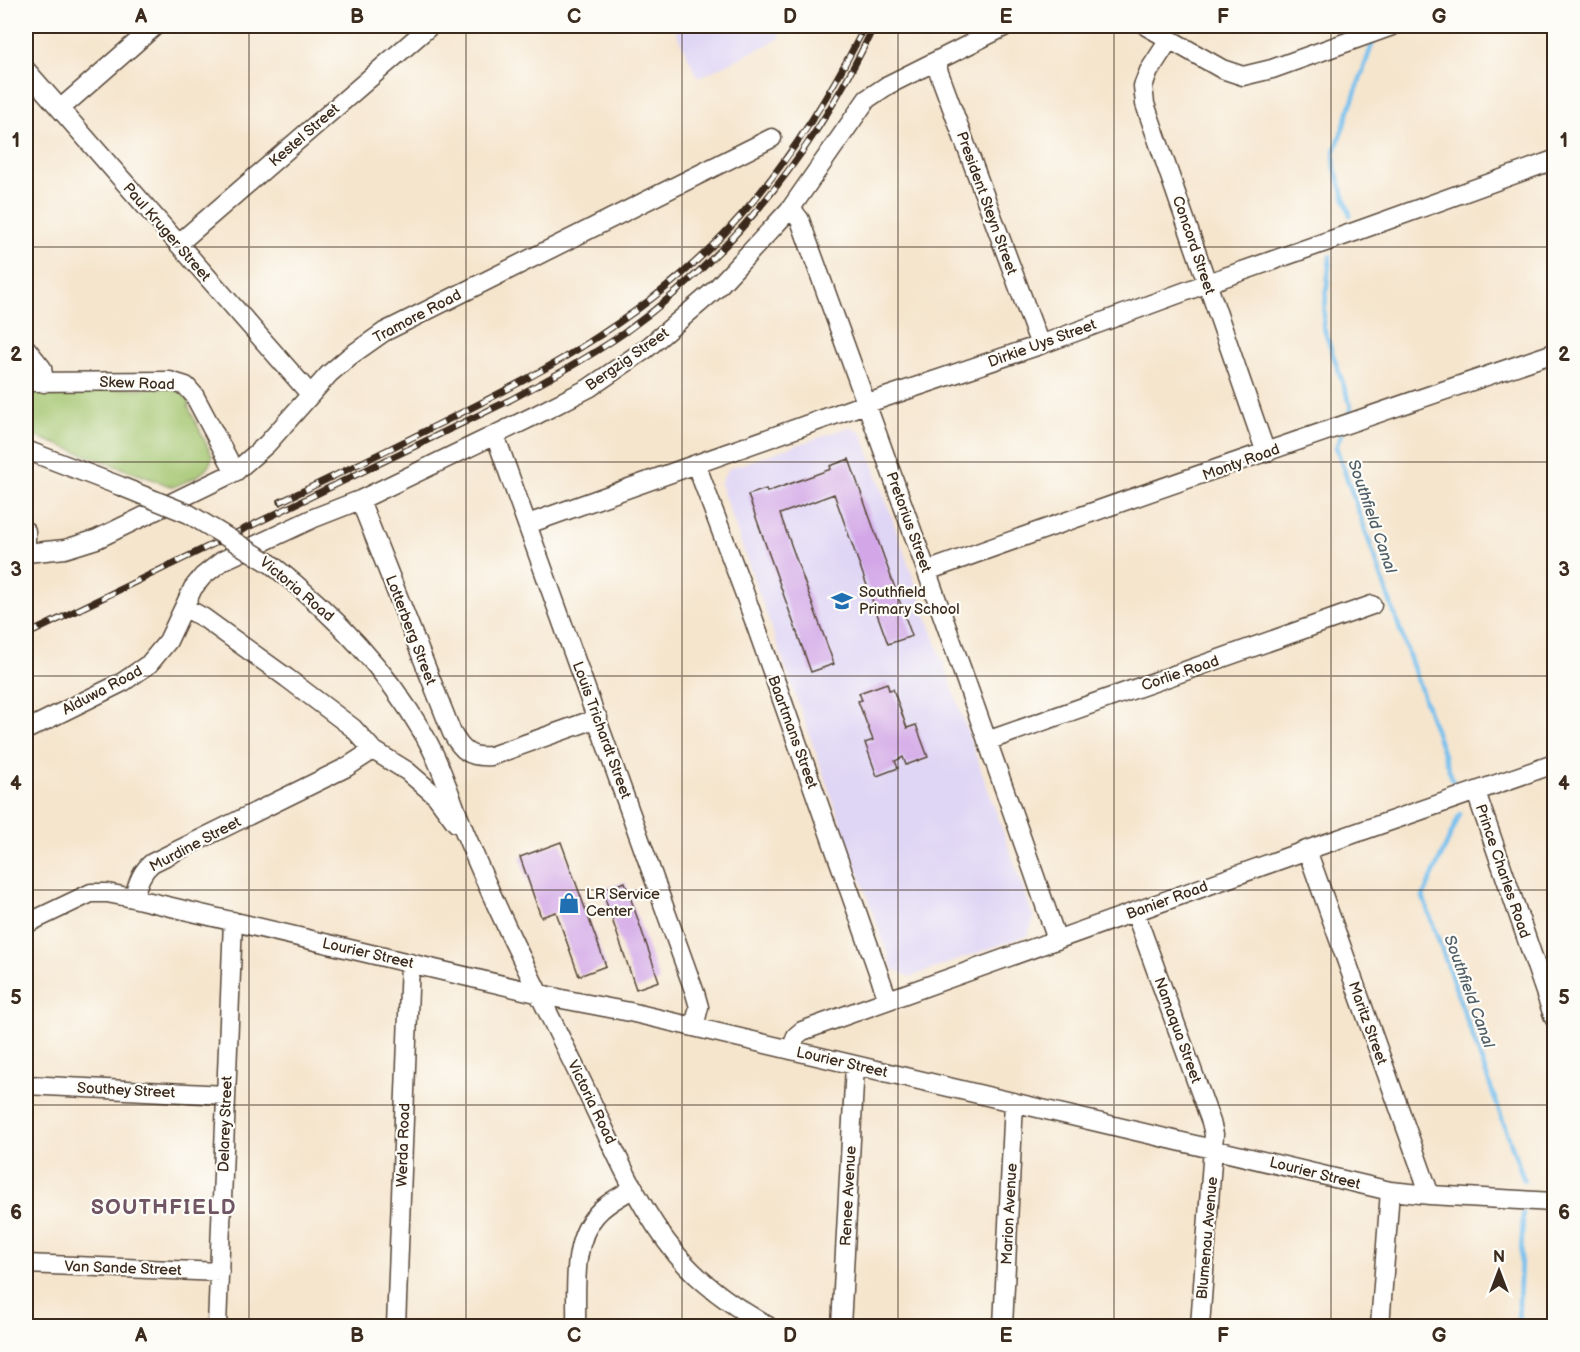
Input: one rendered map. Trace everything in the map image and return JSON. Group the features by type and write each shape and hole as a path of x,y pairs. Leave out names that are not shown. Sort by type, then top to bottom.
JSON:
{"street":[{"path":"60,109 155,26"},
{"name":"Kestel Street","path":"178,244 430,26"},
{"name":"Bergzig Street","path":"184,607 193,588 203,576 222,561 314,518 360,500 589,388 646,349 716,289 791,208 867,99 888,85 1006,26"},
{"path":"1146,26 1222,69 1243,76 1272,69 1355,34 1392,26"},
{"name":"Concord Street","path":"1169,40 1149,71 1143,86 1145,104 1266,453"},
{"name":"President Steyn Street","path":"935,62 1040,345"},
{"name":"Paul Kruger Street","path":"26,70 310,394"},
{"name":"Tramore Road","path":"26,553 64,549 97,540 235,472 267,444 310,394 350,356 384,332 772,138"},
{"name":"Dirkie Uys Street","path":"528,524 865,404 1040,345 1554,160"},
{"name":"Pretorius Street","path":"791,208 800,220 1057,940"},
{"path":"26,348 42,368 44,382"},
{"name":"Monty Road","path":"927,571 1329,429 1554,353"},
{"name":"Skew Road","path":"26,382 170,381 180,383 194,395 235,472"},
{"name":"Louis Trichardt Street","path":"495,435 698,1003 693,1027"},
{"name":"Victoria Road","path":"26,450 189,514 272,564 335,619 385,676 424,734 450,792 467,839 538,992 654,1224 677,1255 701,1281 752,1322 768,1326"},
{"name":"Baartmans Street","path":"696,464 744,592 888,1000"},
{"name":"Lotterberg Street","path":"360,500 452,733 462,749 469,755 478,757 501,753 598,718"},
{"path":"26,531 26,553"},
{"name":"Corlie Road","path":"987,741 1372,605"},
{"name":"Victoria Road","path":"184,607 204,618 353,728 373,750 407,771 436,796 467,839"},
{"name":"Alduwa Road","path":"26,730 123,682 145,667 168,641 184,607"},
{"name":"Murdine Street","path":"133,898 140,878 152,863 347,767 373,750"},
{"name":"Banier Road","path":"791,1050 796,1036 802,1031 1554,764"},
{"name":"Prince Charles Road","path":"1464,796 1554,1016"},
{"name":"Maritz Street","path":"1307,850 1430,1196"},
{"path":"26,924 91,893 107,893 133,898"},
{"name":"Lourier Street","path":"133,898 1390,1191 1430,1196 1554,1202"},
{"name":"Namaqua Street","path":"1135,912 1211,1122 1214,1149"},
{"name":"Delarey Street","path":"217,1326 233,921"},
{"name":"Werda Road","path":"396,1326 410,963"},
{"name":"Renee Avenue","path":"842,1326 855,1065"},
{"name":"Southey Street","path":"26,1085 226,1095"},
{"name":"Marion Avenue","path":"1003,1326 1014,1102"},
{"name":"Blumenau Avenue","path":"1200,1326 1214,1149"},
{"path":"576,1326 579,1250 582,1236 597,1213 634,1188"},
{"path":"1380,1326 1390,1191"},
{"name":"Van Sande Street","path":"26,1264 220,1272"}],"shaded area":[{"path":"673,26 775,26 781,38 698,78"},
{"name":"Southfield Primary School","path":"849,427 862,433 1034,919 1028,935 910,977 893,969 720,484 728,469"}],"green space":[{"path":"167,388 180,391 190,402 188,406 212,456 203,472 173,487 26,433 26,390"}],"building":[{"path":"849,459 912,636 888,644 834,494 780,514 834,664 811,672 748,495 766,489 767,492 831,469 830,466"},
{"path":"887,683 889,690 893,689 907,728 916,725 928,757 906,765 903,757 895,761 898,768 877,776 865,743 873,740 858,701 862,700 859,693"},
{"path":"561,842 606,966 579,976 556,912 541,917 520,857"},
{"path":"625,882 659,981 636,989 602,890"}],"waterway":[{"name":"Southfield Canal","path":"1350,215 1335,168 1334,154 1375,36"},
{"name":"Southfield Canal","path":"1330,256 1323,326 1351,407 1347,419"},
{"name":"Southfield Canal","path":"1342,432 1336,447 1453,781"},
{"name":"Southfield Canal","path":"1460,814 1423,897 1524,1180"},
{"name":"Southfield Canal","path":"1518,1326 1523,1213"}],"railway":[{"path":"26,635 510,400 582,360 624,333 701,269 769,196 799,156 826,114 874,26"},
{"path":"280,502 509,388 581,347 649,301 681,275 734,224 775,174 812,121 860,36"}],"place":[{"name":"Southfield Primary School","path":"842,601"},
{"name":"LR Service Center","path":"569,903"}],"district":[{"name":"SOUTHFIELD","path":"164,1207"}]}
